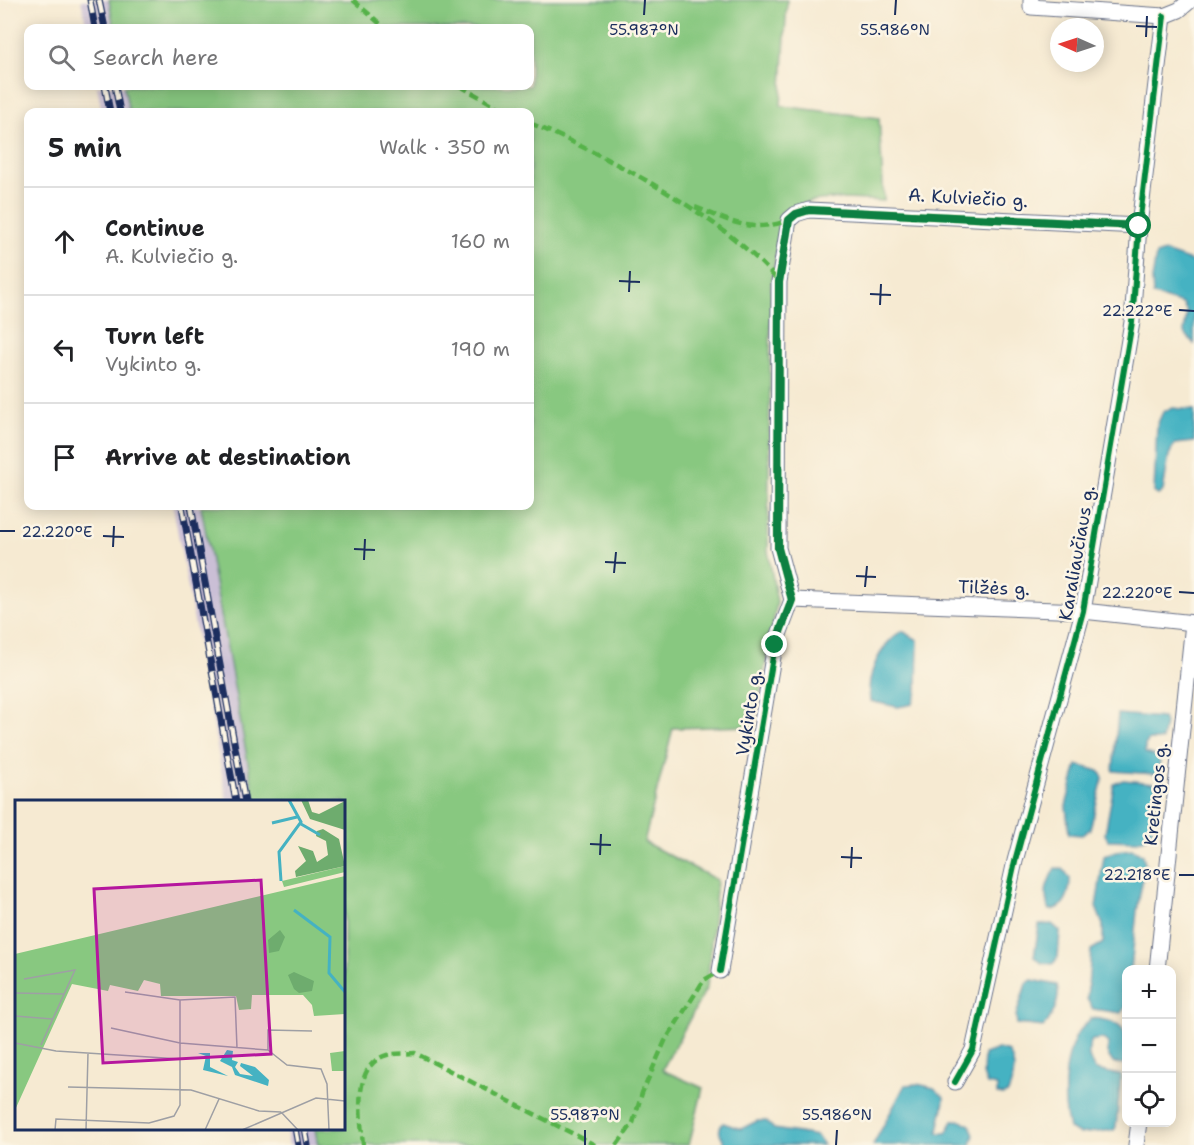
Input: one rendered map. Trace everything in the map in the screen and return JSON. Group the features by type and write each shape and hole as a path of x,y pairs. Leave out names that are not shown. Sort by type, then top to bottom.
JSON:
{"street":[{"path":"1031,0 1031,7 1164,16 1179,10 1191,0"},
{"name":"Karaliaučiaus g.","path":"955,1082 973,1050 1015,861 1083,611 1132,322 1139,226 1164,16"},
{"name":"A. Kulviečio g.","path":"792,600 778,548 779,282 789,220 796,214 809,210 1139,226"},
{"name":"Tilžės g.","path":"792,600 1083,611 1194,623"},
{"name":"Vykinto g.","path":"720,971 775,645 792,600"},
{"name":"Kretingos g.","path":"1157,965 1194,623"},
{"path":"1136,1145 1138,1127"}],"shaded area":[{"path":"81,0 109,0 113,24 86,24"},
{"path":"98,90 125,90 128,108 101,108"},
{"path":"174,510 202,510 255,800 227,800"},
{"path":"286,1130 315,1130 318,1145 289,1145"}],"green space":[{"path":"109,0 787,0 781,106 879,118 884,201 818,200 782,213 771,286 768,551 777,602 754,726 673,728 644,842 717,880 707,987 662,1070 703,1088 689,1145 318,1145 315,1130 345,1130 345,800 255,800 202,510 534,510 534,108 128,108 125,90 534,90 534,24 113,24"}],"water":[{"path":"1165,252 1194,262 1194,344 1184,332 1187,312 1183,304 1153,295 1152,280 1156,255"},
{"path":"1172,408 1194,410 1194,442 1175,444 1169,455 1163,491 1158,495 1154,493 1157,425 1163,412"},
{"path":"902,631 918,640 917,692 913,704 898,707 870,701 870,681 876,661 887,643"},
{"path":"1118,714 1163,718 1165,723 1162,740 1149,740 1145,745 1145,753 1160,757 1159,770 1155,774 1113,771"},
{"path":"1077,765 1099,771 1103,778 1090,829 1082,835 1069,834 1066,806"},
{"path":"1123,780 1154,783 1157,789 1151,835 1138,841 1108,840 1105,834 1114,784"},
{"path":"1133,849 1143,855 1145,865 1131,965 1122,965 1121,1013 1093,1009 1087,999 1091,950 1103,943 1103,925 1096,907 1104,856 1116,851"},
{"path":"1055,868 1063,869 1070,878 1070,883 1066,899 1060,907 1050,910 1046,899 1046,889"},
{"path":"1052,924 1060,931 1058,957 1053,964 1042,963 1034,957 1039,925"},
{"path":"1032,980 1057,985 1058,996 1055,1007 1044,1027 1017,1024 1016,1016 1026,984"},
{"path":"1091,1018 1112,1022 1122,1029 1122,1064 1113,1063 1108,1055 1108,1043 1103,1039 1092,1040 1089,1048 1091,1062 1096,1070 1121,1075 1114,1130 1079,1134 1069,1129 1065,1095 1066,1070 1072,1046 1081,1029"},
{"path":"998,1049 1009,1052 1014,1067 1008,1093 1003,1095 997,1094 997,1086 987,1084 983,1074 984,1054"},
{"path":"917,1084 934,1088 944,1097 938,1133 946,1133 953,1121 959,1120 970,1125 974,1135 971,1145 873,1145 905,1085"},
{"path":"757,1121 766,1121 774,1129 817,1136 823,1145 725,1145 720,1132 723,1123 741,1129"}],"railway":[{"path":"90,0 94,24"},
{"path":"99,0 104,24"},
{"path":"106,90 109,108"},
{"path":"116,90 119,108"},
{"path":"183,510 236,800"},
{"path":"192,510 245,800"},
{"path":"295,1130 298,1145"},
{"path":"305,1130 308,1145"}],"marked path":[{"path":"353,0 380,24"},
{"path":"467,90 500,108"},
{"path":"534,125 664,190 728,234 779,282"},
{"path":"695,207 730,221 752,226 789,220"},
{"path":"617,1145 633,1123 642,1093 665,1041 704,980 720,971"},
{"path":"363,1145 360,1107 363,1081 368,1069 387,1055 415,1053 595,1145"}],"cycle path":[{"path":"955,1082 973,1050 1015,861 1083,611 1132,322 1139,226 1164,16"},
{"path":"720,971 775,645 792,600 778,548 779,282 789,220 796,214 809,210 1139,226"}],"route":[{"path":"775,645 792,600 778,548 779,282 789,220 796,214 809,210 1139,226"}]}
